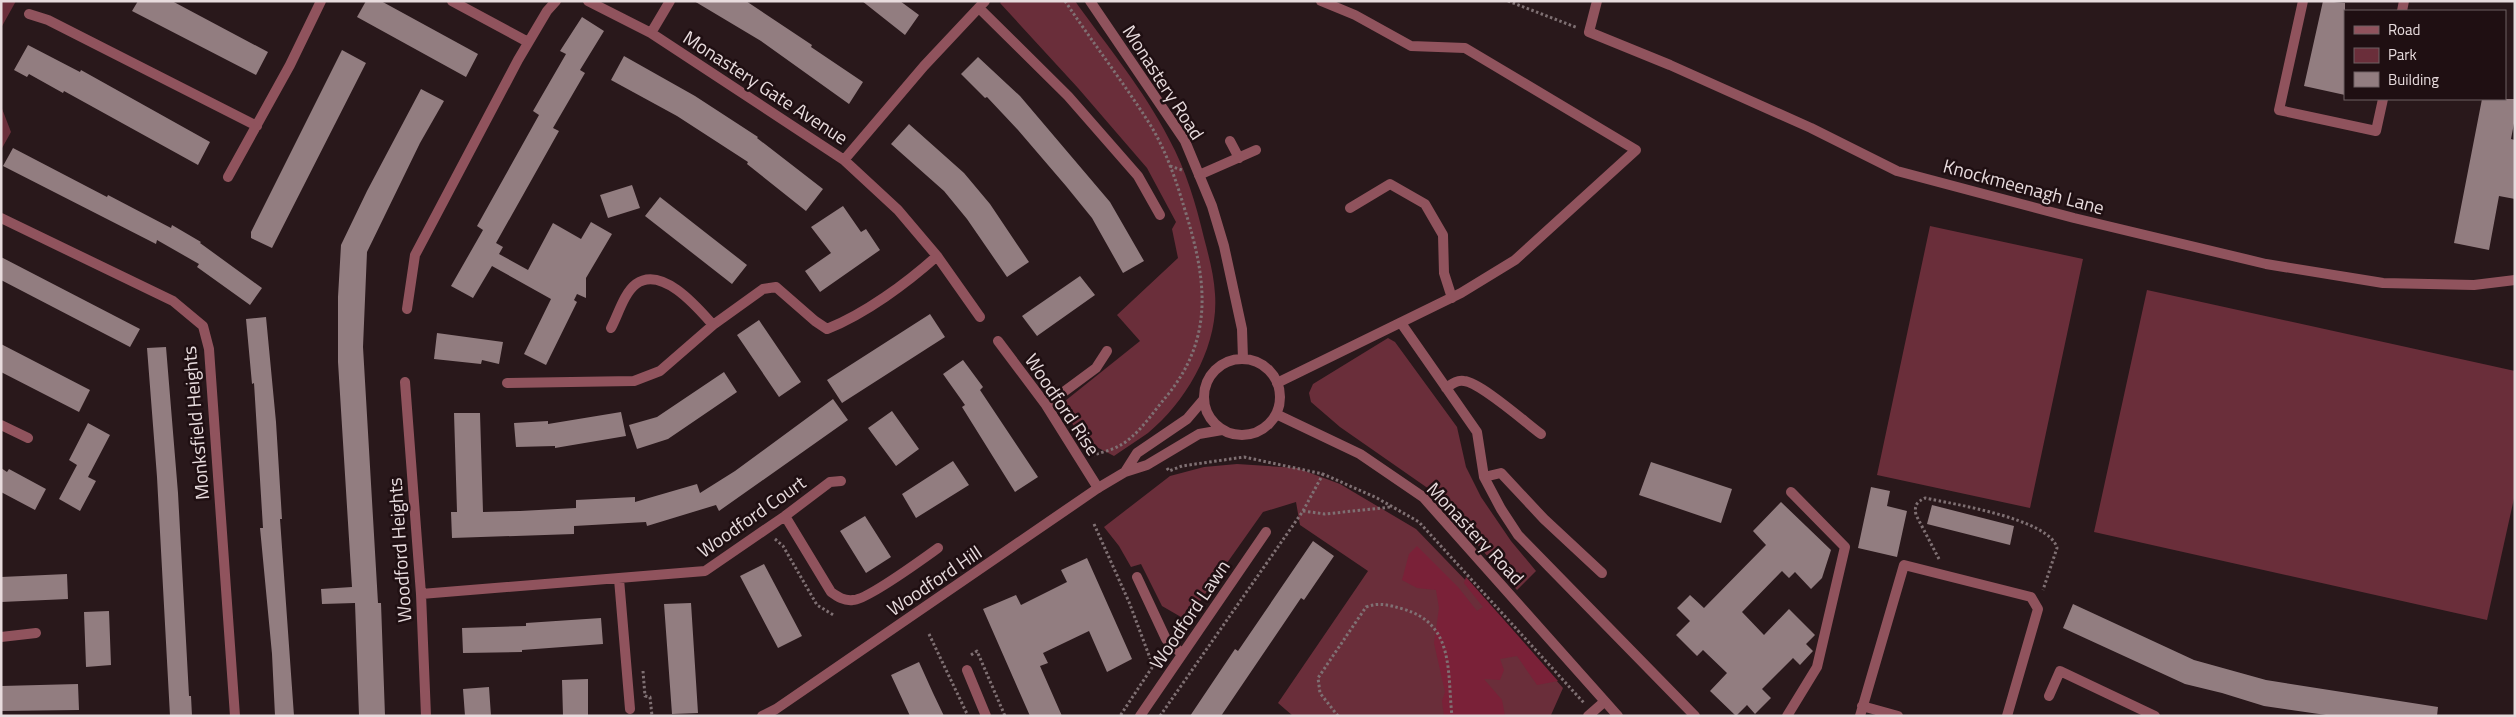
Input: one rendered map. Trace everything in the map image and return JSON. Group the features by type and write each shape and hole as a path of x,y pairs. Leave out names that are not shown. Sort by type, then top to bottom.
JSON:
{"street":[{"path":"228,177 321,1"},
{"path":"452,1 528,42"},
{"path":"407,309 415,254 528,42 556,1"},
{"name":"Monastery Gate Avenue","path":"588,1 651,33 844,160 924,66 982,4"},
{"path":"651,33 670,1"},
{"name":"Monastery Road","path":"1090,1 1185,141 1212,206 1228,260 1242,329 1244,359"},
{"path":"1278,384 1452,298 1515,260 1636,150 1465,48 1412,46 1355,15 1321,1"},
{"path":"1589,32 1597,1"},
{"path":"2303,1 2279,110 2376,131 2383,100"},
{"path":"982,4 1068,96 1138,176 1160,215"},
{"path":"29,14 48,20 256,126"},
{"name":"Knockmeenagh Lane","path":"1589,32 1670,64 1811,128 1897,171 2074,218 2266,264 2383,283 2474,285 2511,280"},
{"path":"1230,141 1238,158"},
{"path":"1199,175 1256,150"},
{"path":"844,160 898,210 937,256 980,317"},
{"path":"1350,208 1390,184 1425,204 1443,236 1444,272 1452,298"},
{"name":"Monksfield Heights","path":"1,218 172,301 203,326 210,349 235,716"},
{"path":"507,383 634,381 660,371 713,324 763,290 776,287 814,321 827,329 844,322 860,312 917,274 937,256"},
{"path":"611,328 627,296 636,284 650,279 662,282 678,291 695,304 713,324"},
{"path":"1401,323 1477,432 1484,477 1501,509 1518,535 1696,716"},
{"name":"Woodford Rise","path":"998,341 1046,405 1098,488"},
{"path":"1046,405 1096,368 1107,351"},
{"path":"1244,359 1264,366 1278,384 1280,394 1276,414 1269,424 1258,432 1246,435 1222,430 1212,421 1206,411 1204,399 1206,386 1211,375 1220,366 1231,361 1244,359"},
{"path":"1446,388 1457,381 1465,381 1478,386 1541,434"},
{"name":"Woodford Heights","path":"405,382 421,594 426,716"},
{"name":"Woodford Hill","path":"1125,472 1137,453 1187,419 1204,399"},
{"name":"Monastery Road","path":"1276,414 1360,454 1423,497 1618,716"},
{"path":"1,425 28,438"},
{"name":"Woodford Hill","path":"762,716 777,712 1098,488 1125,472 1147,465 1199,434 1222,430"},
{"path":"1484,477 1501,473 1544,519 1602,573"},
{"name":"Woodford Court","path":"421,594 705,571 785,516 830,482 841,481"},
{"path":"1787,716 1816,667 1845,548 1791,492"},
{"path":"785,516 832,592 841,599 854,601 868,594 938,548"},
{"name":"Woodford Lawn","path":"1140,716 1266,532"},
{"path":"1898,716 1861,711 1904,565 2031,597 2038,609 2007,716"},
{"path":"1137,577 1166,639 1182,654"},
{"path":"619,579 630,709"},
{"path":"1,637 36,633"},
{"path":"967,670 986,716"},
{"path":"2049,696 2060,671 2136,712 2155,716"},
{"path":"1588,716 1604,702"}],"path":[{"path":"1508,1 1589,32"},
{"path":"1094,454 1120,446 1140,428"},
{"path":"1169,471 1182,466 1244,457 1323,474 1419,522 1584,703"},
{"path":"1160,716 1303,511 1323,474"},
{"path":"1940,574 1942,565 1916,514 1915,507 1918,502 1925,498 2009,516 2050,537 2055,542 2057,548 2042,594 2031,597"},
{"path":"1303,511 1325,514 1392,507"},
{"path":"1094,524 1129,602 1153,666 1120,716"},
{"path":"772,536 783,546 817,605 835,616"},
{"path":"1338,716 1320,693 1318,678 1366,607 1377,603 1414,612 1432,624 1436,630 1444,643 1452,716"},
{"path":"929,634 968,716"},
{"path":"971,655 978,651 1005,716"},
{"path":"642,665 645,696 650,697 652,716"}],"green space":[{"path":"1,1 16,1 1,28"},
{"path":"1002,1 1075,1 1137,86 1159,121 1181,163 1198,213 1215,294 1212,333 1206,352 1198,371 1187,388 1162,420 1148,433 1114,456 1083,440 1060,405 1140,341 1117,315 1178,258 1172,229 1176,222 1147,168 1078,88 1000,3"},
{"path":"1,106 11,132 1,150"},
{"path":"1930,226 2083,259 2030,508 1877,475"},
{"path":"2147,290 2515,371 2515,494 2487,620 2094,532"},
{"path":"1388,338 1395,342 1457,427 1466,467 1481,497 1511,541 1536,571 1517,590 1429,489 1340,427 1311,402 1309,393 1313,384"},
{"path":"1237,464 1297,468 1340,484 1416,529 1500,616 1563,688 1551,715 1293,716 1278,703 1368,571 1300,525 1296,502 1263,512 1198,604 1181,617 1162,606 1141,564 1131,567 1119,546 1104,527 1170,476 1204,467"}],"shaded area":[{"path":"1417,546 1458,587 1477,611 1483,607 1464,583 1466,577 1558,681 1537,685 1517,656 1500,659 1504,670 1500,680 1484,679 1502,700 1505,716 1444,716 1442,701 1445,692 1434,643 1439,608 1436,590 1417,588 1402,580 1409,554"}],"building":[{"path":"138,1 172,1 268,52 256,75 132,11"},
{"path":"366,1 381,1 478,54 466,77 357,17"},
{"path":"694,1 746,1 863,82 849,104 761,41"},
{"path":"862,1 900,1 919,15 905,35"},
{"path":"2323,1 2345,3 2344,95 2304,86"},
{"path":"582,17 604,31 580,70 585,73 553,128 559,131 496,243 503,247 499,254 528,270 553,223 581,239 591,222 612,234 586,278 586,298 577,294 574,300 577,302 546,365 524,354 551,299 492,266 473,298 451,286 483,230 477,226 539,115 533,111 566,54 560,51"},
{"path":"28,45 80,72 81,70 210,142 198,165 64,91 63,93 29,74 27,77 14,70"},
{"path":"342,50 366,63 272,248 251,238 251,232"},
{"path":"624,56 695,96 758,137 823,189 806,211 747,164 748,162 677,116 611,80"},
{"path":"978,57 1020,96 1110,202 1144,261 1123,273 1092,218 1066,186 1018,130 987,97 985,98 961,74"},
{"path":"421,89 444,101 420,143 367,252 363,347 378,603 381,603 385,716 359,716 355,603 322,604 321,589 352,587 338,362 338,297 341,245 367,191"},
{"path":"2515,99 2515,118 2511,139 2515,140 2515,199 2499,196 2489,250 2454,243 2482,100"},
{"path":"909,124 964,173 990,204 1029,262 1007,277 967,219 944,191 891,144"},
{"path":"13,148 171,228 172,225 201,242 262,288 250,305 197,267 199,264 157,240 156,244 3,166"},
{"path":"632,185 640,208 608,218 600,195"},
{"path":"660,197 747,265 732,284 645,216"},
{"path":"843,206 861,232 866,229 880,250 820,292 805,271 831,253 811,227"},
{"path":"1,257 140,329 130,347 1,280"},
{"path":"1080,276 1095,295 1037,336 1022,316"},
{"path":"930,314 945,337 842,403 827,380"},
{"path":"266,317 276,422 282,519 280,519 294,716 275,716 272,654 260,528 263,528 254,383 252,384 246,319"},
{"path":"759,320 801,382 779,397 737,335"},
{"path":"437,333 503,342 499,364 482,360 481,364 434,359"},
{"path":"1,344 90,390 79,412 1,372"},
{"path":"166,347 178,493 189,696 191,696 192,716 170,716 157,477 147,348"},
{"path":"963,360 983,387 980,390 1038,477 1015,492 962,407 965,405 943,374"},
{"path":"724,372 737,392 668,439 637,449 629,425 657,417"},
{"path":"833,399 848,420 719,511 716,505 647,526 646,522 574,526 574,534 452,538 451,512 457,512 454,413 480,413 483,512 520,511 576,508 576,500 635,497 635,502 697,484 700,493 735,471"},
{"path":"892,411 919,449 896,466 868,428"},
{"path":"621,412 626,436 555,448 555,446 516,447 514,423 548,421 548,424"},
{"path":"88,423 110,435 88,477 96,481 80,511 59,499 77,465 69,460"},
{"path":"953,461 969,485 916,518 902,494"},
{"path":"1651,462 1732,489 1721,523 1639,495"},
{"path":"1,468 7,472 9,469 46,489 35,510 1,492"},
{"path":"1871,487 1890,491 1887,506 1907,511 1897,557 1858,548"},
{"path":"1781,502 1831,550 1822,578 1811,589 1795,572 1789,578 1782,571 1742,612 1764,635 1789,609 1815,635 1806,644 1813,651 1800,665 1793,658 1762,689 1771,698 1755,714 1747,705 1736,716 1710,691 1727,673 1703,650 1697,656 1676,635 1690,621 1677,608 1690,595 1704,608 1766,545 1753,531"},
{"path":"1932,505 2014,526 2010,545 1927,524"},
{"path":"865,516 891,557 866,573 840,531"},
{"path":"1313,541 1334,556 1304,600 1301,598 1221,716 1190,716 1235,649 1238,651"},
{"path":"1087,558 1132,659 1107,672 1089,631 1043,653 1048,663 1040,666 1062,716 1030,716 983,609 1016,595 1021,605 1067,582 1061,570"},
{"path":"764,564 802,636 778,648 740,576"},
{"path":"67,574 68,599 1,602 1,577"},
{"path":"691,603 698,713 672,714 664,604"},
{"path":"2073,604 2194,660 2266,680 2438,707 2437,716 2333,716 2264,706 2185,684 2063,628"},
{"path":"109,611 111,665 86,667 84,612"},
{"path":"601,618 603,644 522,650 522,652 463,653 462,628 526,626 526,623"},
{"path":"919,662 944,716 910,716 891,675"},
{"path":"588,679 588,716 563,716 562,680"},
{"path":"78,684 79,710 1,711 1,686"},
{"path":"489,687 491,716 465,716 463,689"}]}
